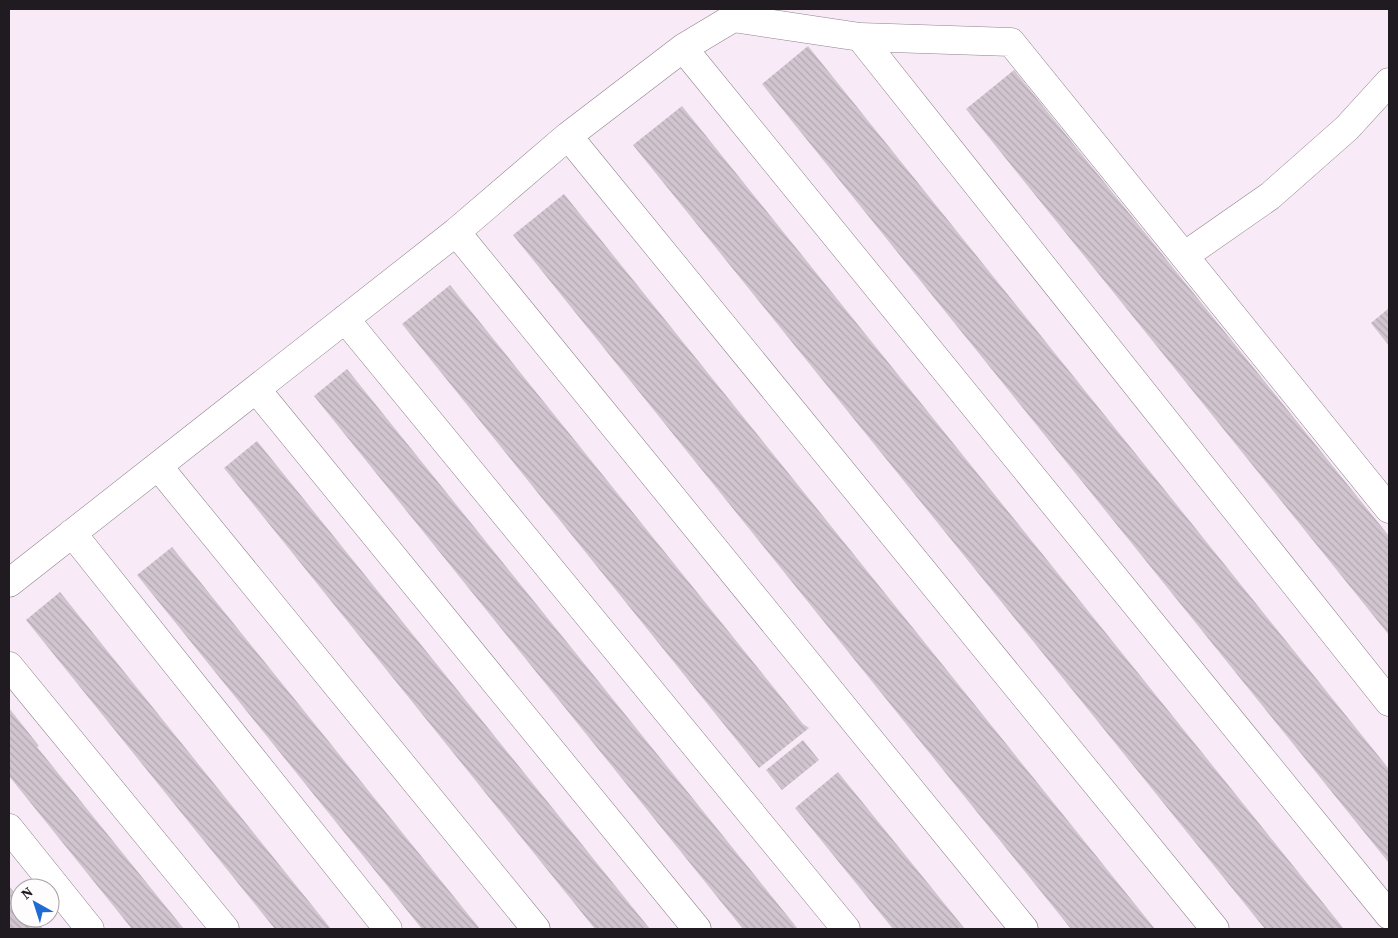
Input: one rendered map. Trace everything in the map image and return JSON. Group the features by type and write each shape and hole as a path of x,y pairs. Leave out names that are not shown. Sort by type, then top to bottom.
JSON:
{"lane":[{"path":"9,583 456,232 568,136 683,48 733,18 860,37 1011,42 1389,509"},
{"path":"860,37 1389,702"},
{"path":"683,48 1389,915"},
{"path":"1184,256 1270,196 1347,128 1389,82"},
{"path":"568,136 1215,929"},
{"path":"456,232 1024,929"},
{"path":"345,319 846,929"},
{"path":"256,389 697,929"},
{"path":"158,466 536,929"},
{"path":"72,533 388,929"},
{"path":"9,666 225,929"},
{"path":"9,828 90,929"}],"building":[{"path":"808,46 1389,769 1389,863 762,84"},
{"path":"1014,70 1389,536 1389,635 966,109"},
{"path":"682,106 1344,929 1265,929 633,145"},
{"path":"564,194 1155,929 1071,929 513,235"},
{"path":"450,285 803,724 809,728 759,768 402,324"},
{"path":"1389,308 1389,346 1371,323"},
{"path":"347,369 798,929 743,929 314,396"},
{"path":"257,441 650,929 595,929 224,468"},
{"path":"172,547 480,929 422,929 137,575"},
{"path":"60,592 331,929 275,929 26,620"},
{"path":"9,708 39,746 37,747 184,929 132,929 9,776"},
{"path":"803,740 819,760 782,790 766,770"},
{"path":"838,772 965,929 893,929 795,808"},
{"path":"9,886 10,928 43,929 9,929"}]}
